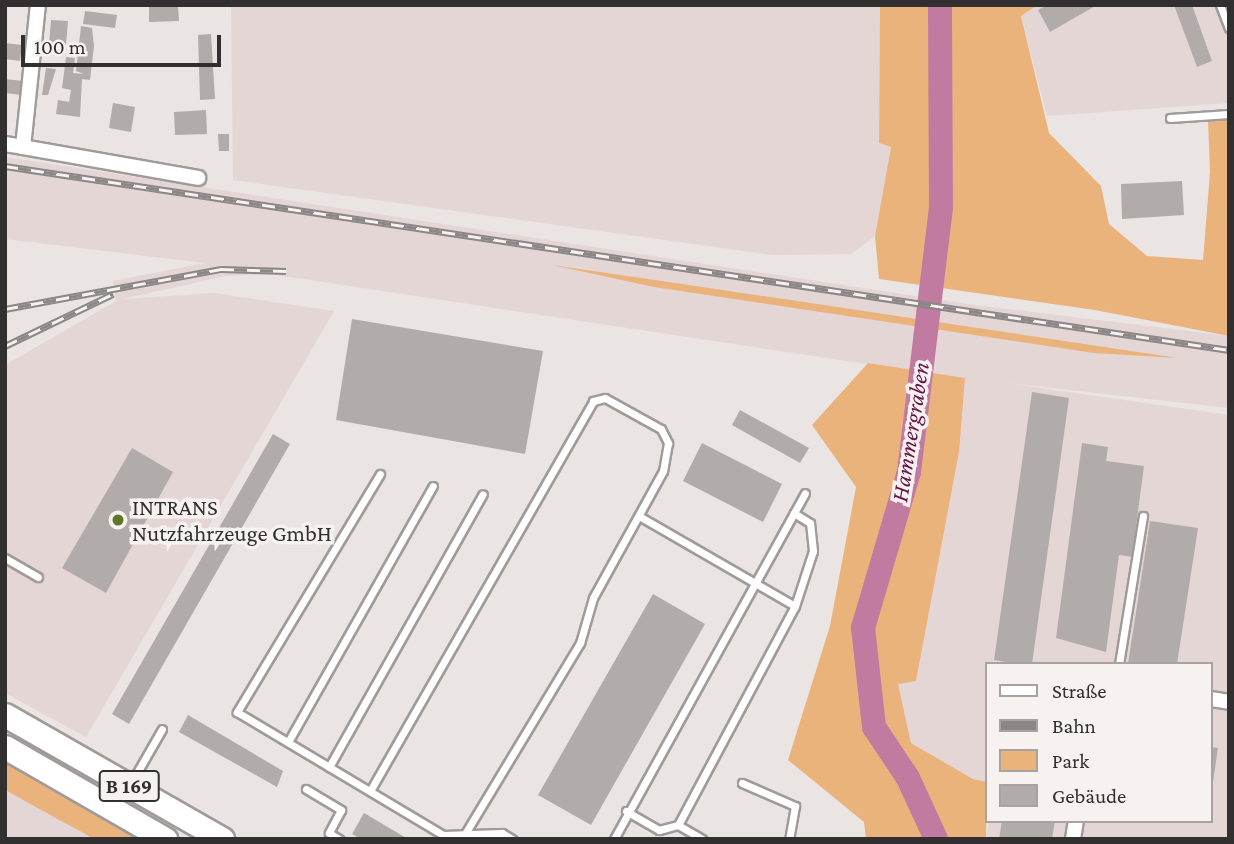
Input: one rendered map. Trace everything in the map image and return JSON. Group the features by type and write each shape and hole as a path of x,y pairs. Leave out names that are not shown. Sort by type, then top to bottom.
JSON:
{"main road":[{"name":"B 169","path":"5,715 222,839"},
{"name":"B 169","path":"5,747 165,839"}],"street":[{"path":"23,147 38,5"},
{"path":"5,144 198,178"},
{"path":"115,810 129,786"}],"lane":[{"path":"1220,5 1229,28"},
{"path":"1170,118 1229,114"},
{"path":"370,791 593,401 605,398 661,429 668,443 663,471 593,598 580,643 466,834"},
{"path":"380,474 237,712 443,835 502,833 512,839"},
{"path":"288,742 433,486"},
{"path":"329,766 483,494"},
{"path":"614,839 626,811 805,494"},
{"path":"626,811 659,834 678,825 795,606 813,551 810,523 794,513"},
{"path":"639,516 795,606"},
{"path":"1119,662 1143,516"},
{"path":"5,558 38,577"},
{"path":"129,786 163,729"},
{"path":"742,783 795,806 789,839"},
{"path":"306,789 341,810 329,833 339,839"},
{"path":"678,825 702,839"}],"shaded area":[{"path":"231,5 880,5 879,142 891,147 875,236 851,254 773,255 233,180"},
{"path":"1038,5 1229,5 1229,103 1047,116 1021,15"},
{"path":"5,157 974,305 1229,336 1229,408 1006,383 1229,415 1229,839 986,839 989,823 1213,823 1213,662 986,662 986,782 973,779 911,743 897,683 916,681 959,452 933,374 270,274 225,276 123,299 215,293 334,311 86,737 5,693 5,365 116,301 113,281 205,263 5,239"},
{"path":"5,789 94,839 5,839"}],"green space":[{"path":"880,5 1038,5 1021,16 1049,133 1101,186 1109,224 1147,256 1203,260 1210,172 1208,120 1229,120 1229,336 1095,310 879,279 875,236 891,147 879,143"},
{"path":"552,265 1178,358 1094,353 654,287"},
{"path":"868,363 965,378 959,452 916,681 898,684 911,743 973,779 986,782 986,839 866,839 864,822 788,760 830,626 856,487 812,425"},
{"path":"5,758 148,839 94,839 5,790"}],"building":[{"path":"149,5 178,5 179,21 149,22"},
{"path":"1047,5 1097,5 1050,32 1038,10"},
{"path":"1174,5 1192,5 1212,61 1197,67"},
{"path":"85,11 117,15 115,28 83,24"},
{"path":"51,20 68,21 66,45 49,44"},
{"path":"81,26 92,28 94,46 90,80 82,79 80,117 56,114 58,100 69,102 71,90 62,88 66,57 75,58 73,73 84,74 76,71"},
{"path":"211,34 215,99 200,100 198,35"},
{"path":"5,43 22,45 20,61 5,59"},
{"path":"46,68 56,69 48,95 42,95"},
{"path":"5,79 23,81 21,95 5,93"},
{"path":"113,103 135,107 131,132 109,128"},
{"path":"206,110 207,134 175,135 174,112"},
{"path":"218,134 229,134 229,151 219,151"},
{"path":"1182,181 1184,215 1122,219 1121,184"},
{"path":"352,319 543,351 525,454 336,420"},
{"path":"1032,392 1069,398 1032,662 994,660"},
{"path":"740,410 809,448 800,463 732,425"},
{"path":"273,434 290,444 129,724 112,714"},
{"path":"702,443 782,484 763,522 683,481"},
{"path":"1082,443 1108,447 1106,461 1144,466 1132,557 1119,555 1106,652 1056,638"},
{"name":"INTRANS Nutzfahrzeuge GmbH","path":"132,448 173,472 106,593 62,568"},
{"path":"1150,521 1198,528 1177,662 1128,662"},
{"path":"653,594 705,624 591,825 538,795"},
{"path":"188,715 283,771 277,787 179,732"},
{"path":"1213,747 1218,748 1213,782"},
{"path":"364,813 408,839 361,839 352,834"},
{"path":"1002,823 1055,823 1052,839 999,839"}],"waterway":[{"name":"Hammergraben","path":"936,839 908,778 874,727 863,628 909,472 941,207 940,5"}],"railway":[{"path":"5,166 1229,350"},
{"path":"5,309 221,269 286,271"},
{"path":"5,346 113,294"}],"place":[{"name":"INTRANS Nutzfahrzeuge GmbH","path":"118,520"}]}
